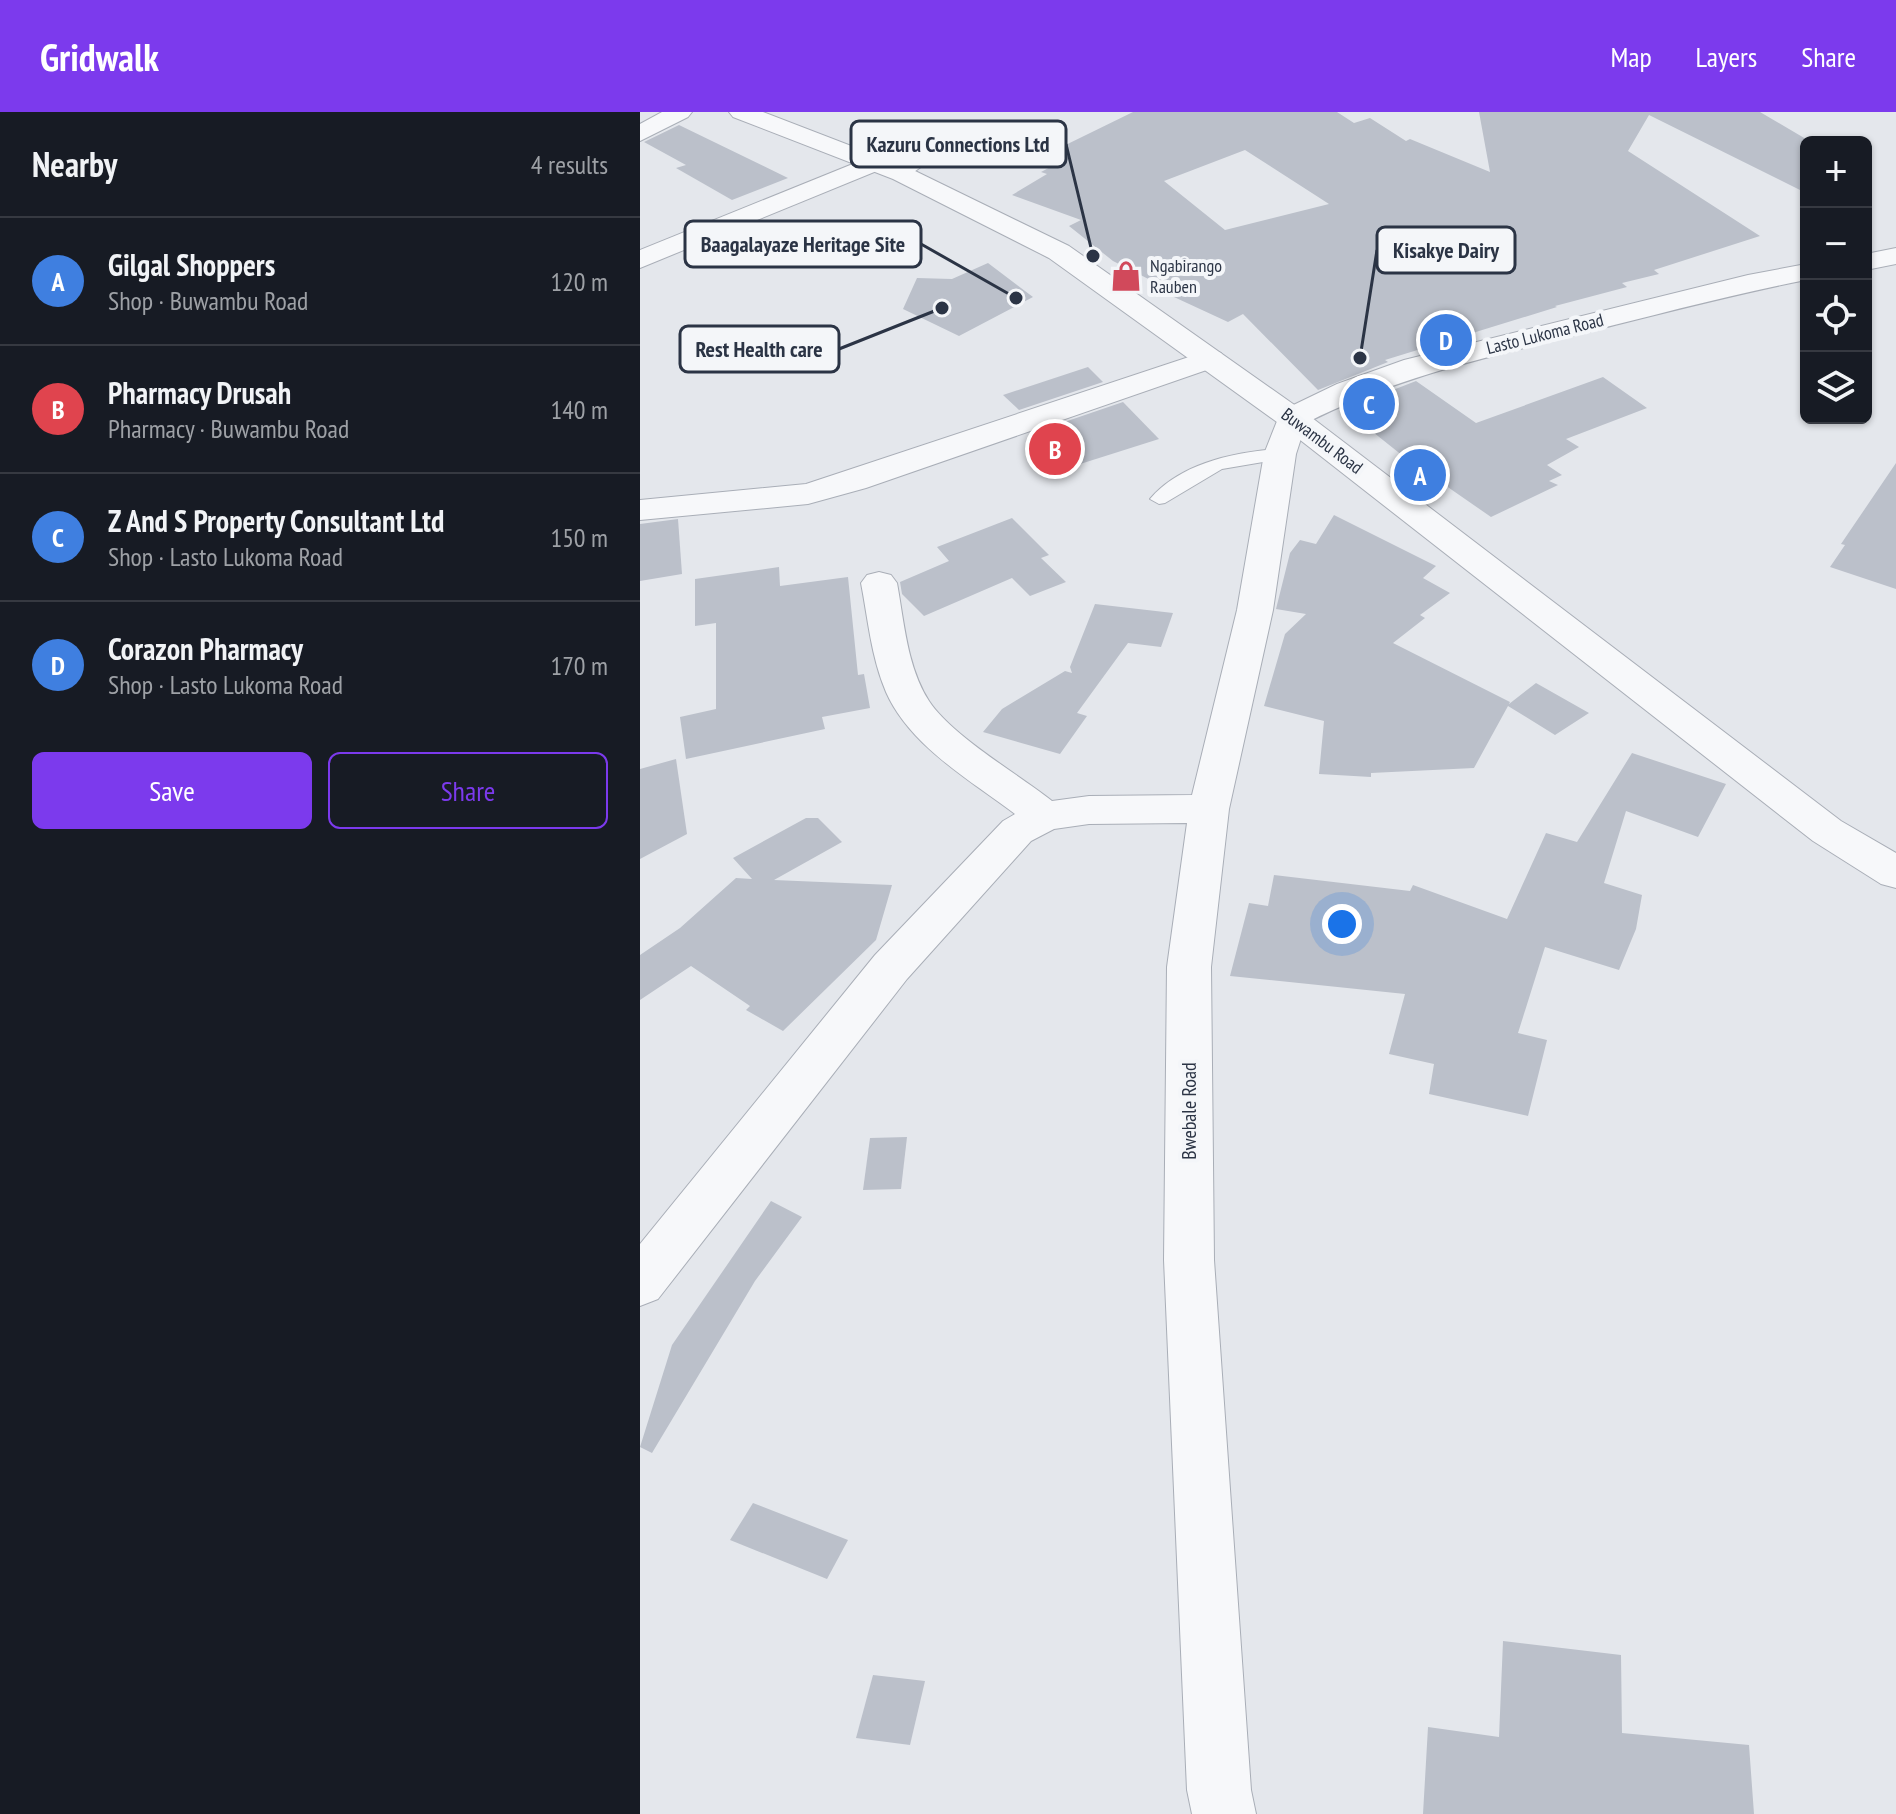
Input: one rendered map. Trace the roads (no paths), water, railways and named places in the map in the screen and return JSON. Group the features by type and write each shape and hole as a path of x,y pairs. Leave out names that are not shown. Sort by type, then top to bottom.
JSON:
{"street":[{"path":"640,134 680,112"},
{"name":"Buwambu Road","path":"741,112 889,169 1059,252 1210,359 1286,436 1827,831 1896,873"},
{"path":"640,260 889,169"},
{"path":"1872,261 1896,256"},
{"name":"Lasto Lukoma Road","path":"1286,436 1348,390 1415,366 1748,283 1800,273"},
{"path":"644,506 808,494 1210,359"},
{"name":"Bwebale Road","path":"1224,1814 1218,1775 1189,1260 1189,967 1209,809 1255,610 1286,436"},
{"path":"879,583 894,663 914,709 934,729 1045,816"},
{"path":"640,1283 891,967 1017,831 1045,816 1089,810 1209,809"}],"lane":[{"path":"889,169 976,132"},
{"path":"1159,499 1218,463 1286,436"}],"place":[{"name":"Kazuru Connections Ltd","path":"1093,256"},
{"name":"Ngabirango Rauben","path":"1126,276"},
{"name":"Baagalayaze Heritage Site","path":"1016,298"},
{"name":"Rest Health care","path":"942,308"},
{"name":"Corazon Pharmacy","path":"1446,340"},
{"name":"Kisakye Dairy","path":"1360,358"},
{"name":"Z And S Property Consultant Ltd","path":"1369,404"},
{"name":"Pharmacy Drusah","path":"1055,449"},
{"name":"Gilgal Shoppers","path":"1420,475"}]}
